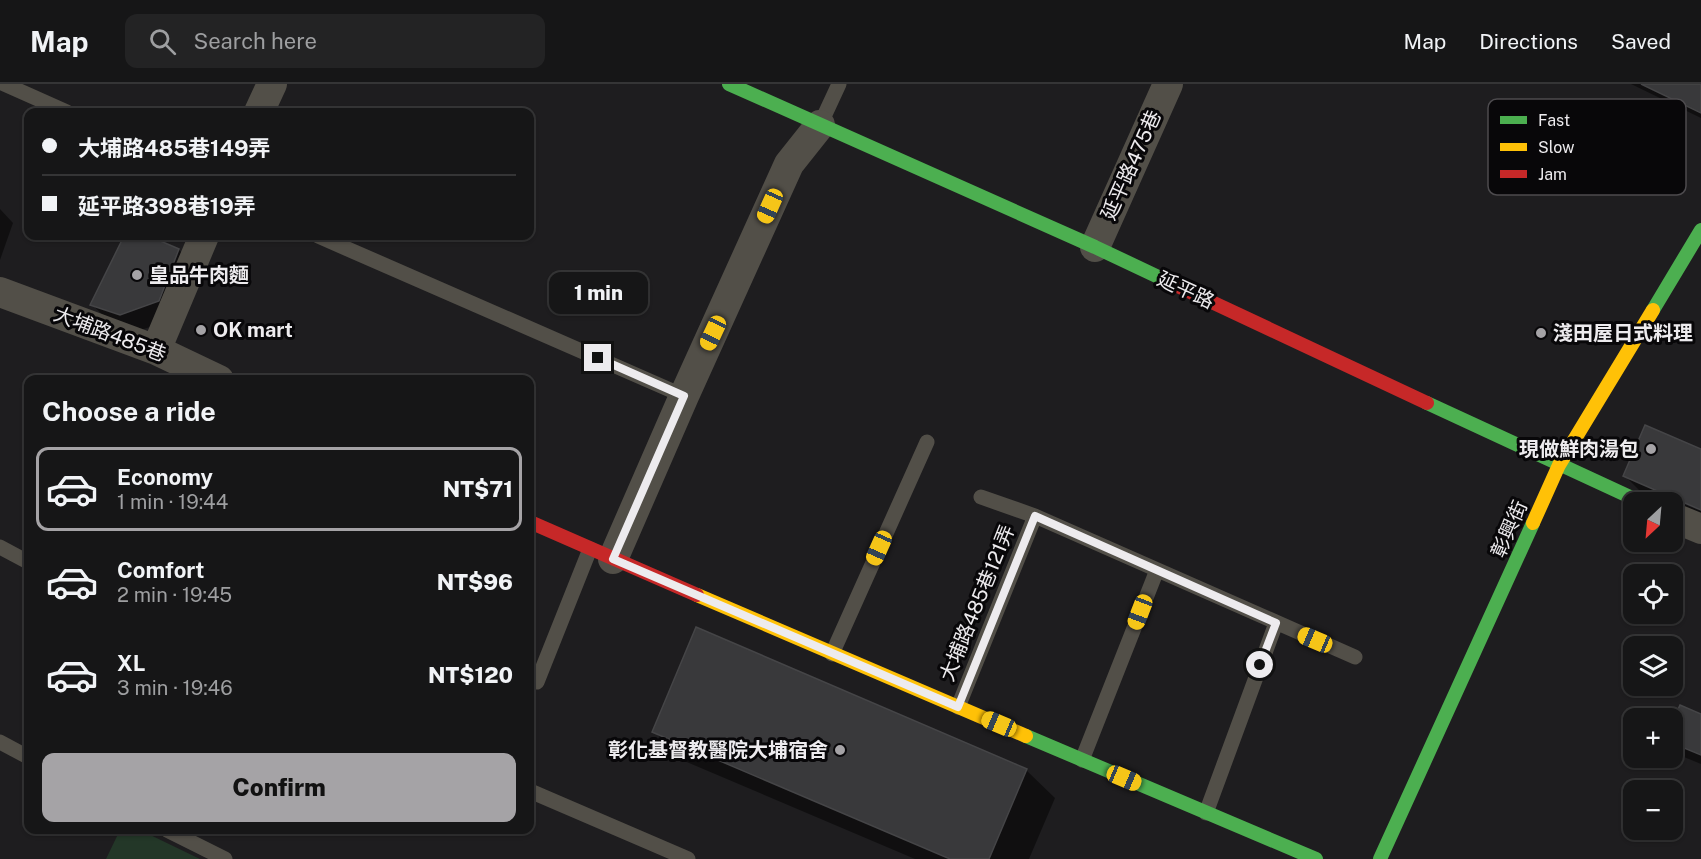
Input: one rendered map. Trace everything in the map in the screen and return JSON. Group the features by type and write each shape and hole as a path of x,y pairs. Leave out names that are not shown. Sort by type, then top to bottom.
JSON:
{"street":[{"path":"261,108 272,84"},
{"name":"延平路","path":"729,84 1095,247 1623,494"},
{"name":"延平路475巷","path":"1095,247 1168,84"},
{"path":"602,554 684,396 789,164 820,125"},
{"name":"彰興街","path":"1380,859 1559,465 1701,230"},
{"path":"156,350 202,240"},
{"name":"大埔路485巷","path":"0,292 156,350 208,375"},
{"path":"1683,522 1701,529"},
{"path":"534,524 832,654 1316,859"}],"lane":[{"path":"4,84 59,108"},
{"path":"820,125 839,84"},
{"path":"327,240 684,396"},
{"path":"832,654 927,442"},
{"path":"981,497 1035,516 1354,657"},
{"name":"大埔路485巷121弄","path":"958,707 1035,516"},
{"path":"0,547 24,560"},
{"path":"537,682 602,554"},
{"path":"1082,760 1157,570"},
{"path":"1206,813 1276,623"},
{"path":"0,742 24,756"},
{"path":"534,793 688,859"},
{"path":"175,834 225,859"}],"green space":[{"path":"118,834 148,834 200,859 106,859"}],"building":[{"path":"1641,84 1701,84 1701,113 1686,106 1686,99 1672,99"},
{"name":"皇品牛肉麵","path":"122,240 158,240 179,249 159,301 120,315 90,305"},
{"path":"1645,425 1701,449 1701,510 1683,502 1683,492 1660,492 1623,476"},
{"name":"彰化基督教醫院大埔宿舍","path":"696,627 1027,769 989,859 950,859 652,732"},
{"path":"1680,705 1701,714 1701,755 1683,748 1683,708 1679,708"}],"traffic: fast":[{"path":"729,84 1169,282"},
{"path":"1653,310 1701,230"},
{"path":"1427,403 1623,494"},
{"path":"1380,859 1533,523"},
{"path":"1026,736 1316,859"}],"traffic: slow":[{"path":"1533,523 1559,465 1653,310"},
{"path":"697,595 1026,736"}],"traffic: jam":[{"path":"1169,282 1427,403"},
{"path":"534,524 697,595"}],"place":[{"name":"皇品牛肉麵","path":"137,275"},
{"name":"OK mart","path":"201,330"},
{"name":"淺田屋日式料理","path":"1541,333"},
{"name":"現做鮮肉湯包","path":"1651,449"},
{"name":"彰化基督教醫院大埔宿舍","path":"840,750"}],"route":[{"path":"598,358 684,396 613,559 958,707 1035,516 1276,623 1260,665"}]}
